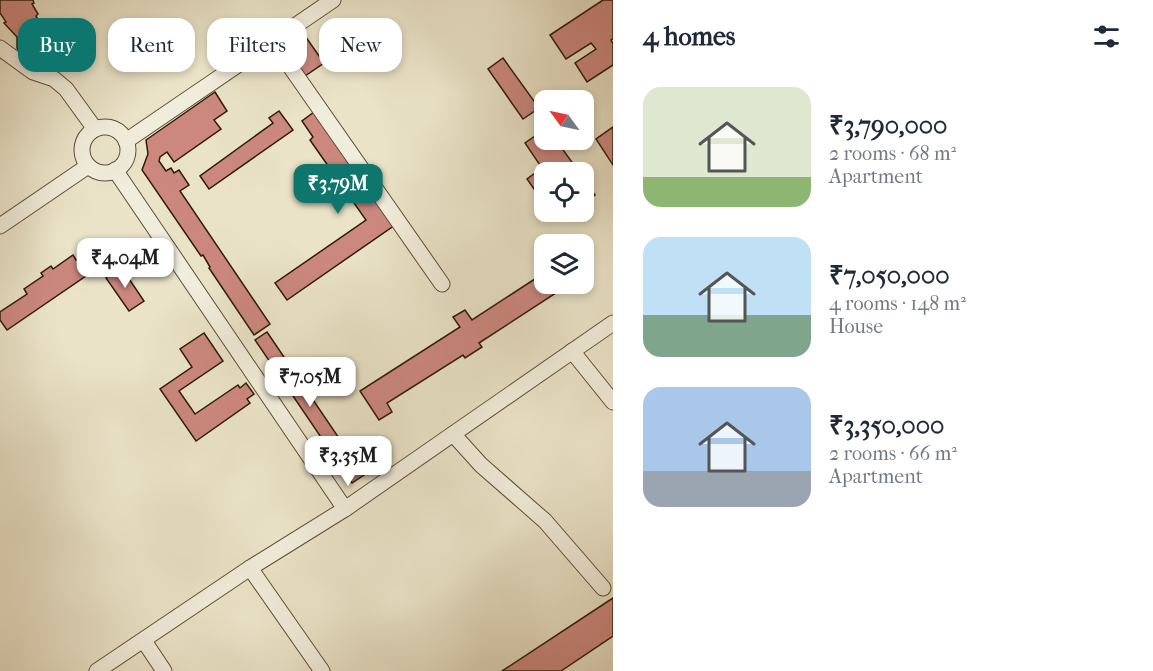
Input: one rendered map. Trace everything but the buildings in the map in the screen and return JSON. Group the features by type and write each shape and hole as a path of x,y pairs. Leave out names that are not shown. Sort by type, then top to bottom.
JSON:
{"street":[{"path":"307,18 333,0"},
{"path":"0,48 33,72 54,79 66,90 95,129"},
{"path":"126,141 228,72"},
{"path":"294,72 442,284"},
{"path":"106,126 118,130 126,141 128,151 115,170 100,173 88,166 83,156 83,146 95,129 106,126"},
{"path":"0,226 88,166"},
{"path":"115,170 345,509"},
{"path":"98,671 250,568 345,509 613,323"},
{"path":"572,351 613,402"},
{"path":"453,434 481,465 545,521 603,588"},
{"path":"250,568 322,671"},
{"path":"144,641 164,671"}]}
